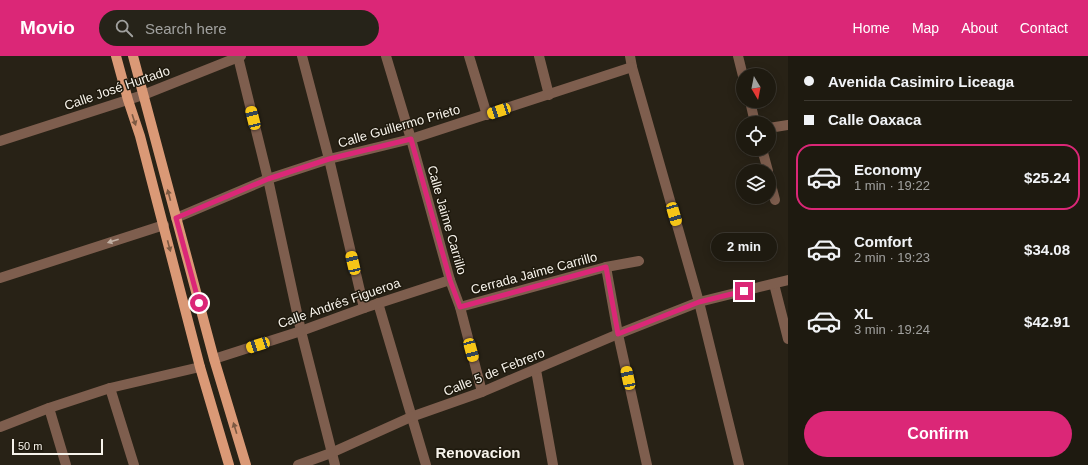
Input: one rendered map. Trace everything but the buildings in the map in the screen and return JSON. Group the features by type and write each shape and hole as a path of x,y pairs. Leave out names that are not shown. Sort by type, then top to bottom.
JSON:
{"main road":[{"path":"116,56 140,136 200,366 229,465"},
{"path":"133,56 214,359 246,465"}],"street":[{"name":"Calle José Hurtado","path":"0,141 143,95 240,56"},
{"path":"240,56 301,330 335,465"},
{"path":"302,56 329,159 364,308"},
{"name":"Calle Jaime Carrillo","path":"386,56 411,139 450,280 460,307 482,392"},
{"path":"469,56 487,115"},
{"path":"539,56 549,95"},
{"path":"630,56 699,302 739,465"},
{"path":"738,56 741,68"},
{"name":"Calle Guillermo Prieto","path":"176,218 268,179 329,159 411,139 632,67"},
{"path":"776,127 788,125"},
{"path":"0,278 164,225"},
{"name":"Cerrada Jaime Carrillo","path":"460,307 606,267 639,261"},
{"path":"606,267 618,334 647,465"},
{"name":"Calle Andrés Figueroa","path":"214,359 450,280"},
{"name":"Calle 5 de Febrero","path":"298,465 332,453 411,417 482,392 618,334 699,302 788,280"},
{"path":"774,284 788,339"},
{"path":"378,303 426,465"},
{"path":"0,427 49,408 110,388 200,366"},
{"path":"536,370 554,465"},
{"path":"110,388 134,465"},
{"path":"49,408 66,465"}],"district":[{"name":"Renovacion","path":"478,452"}],"route":[{"path":"199,303 176,218 268,179 329,159 411,139 450,280 460,307 606,267 618,334 699,302 744,291"}]}
